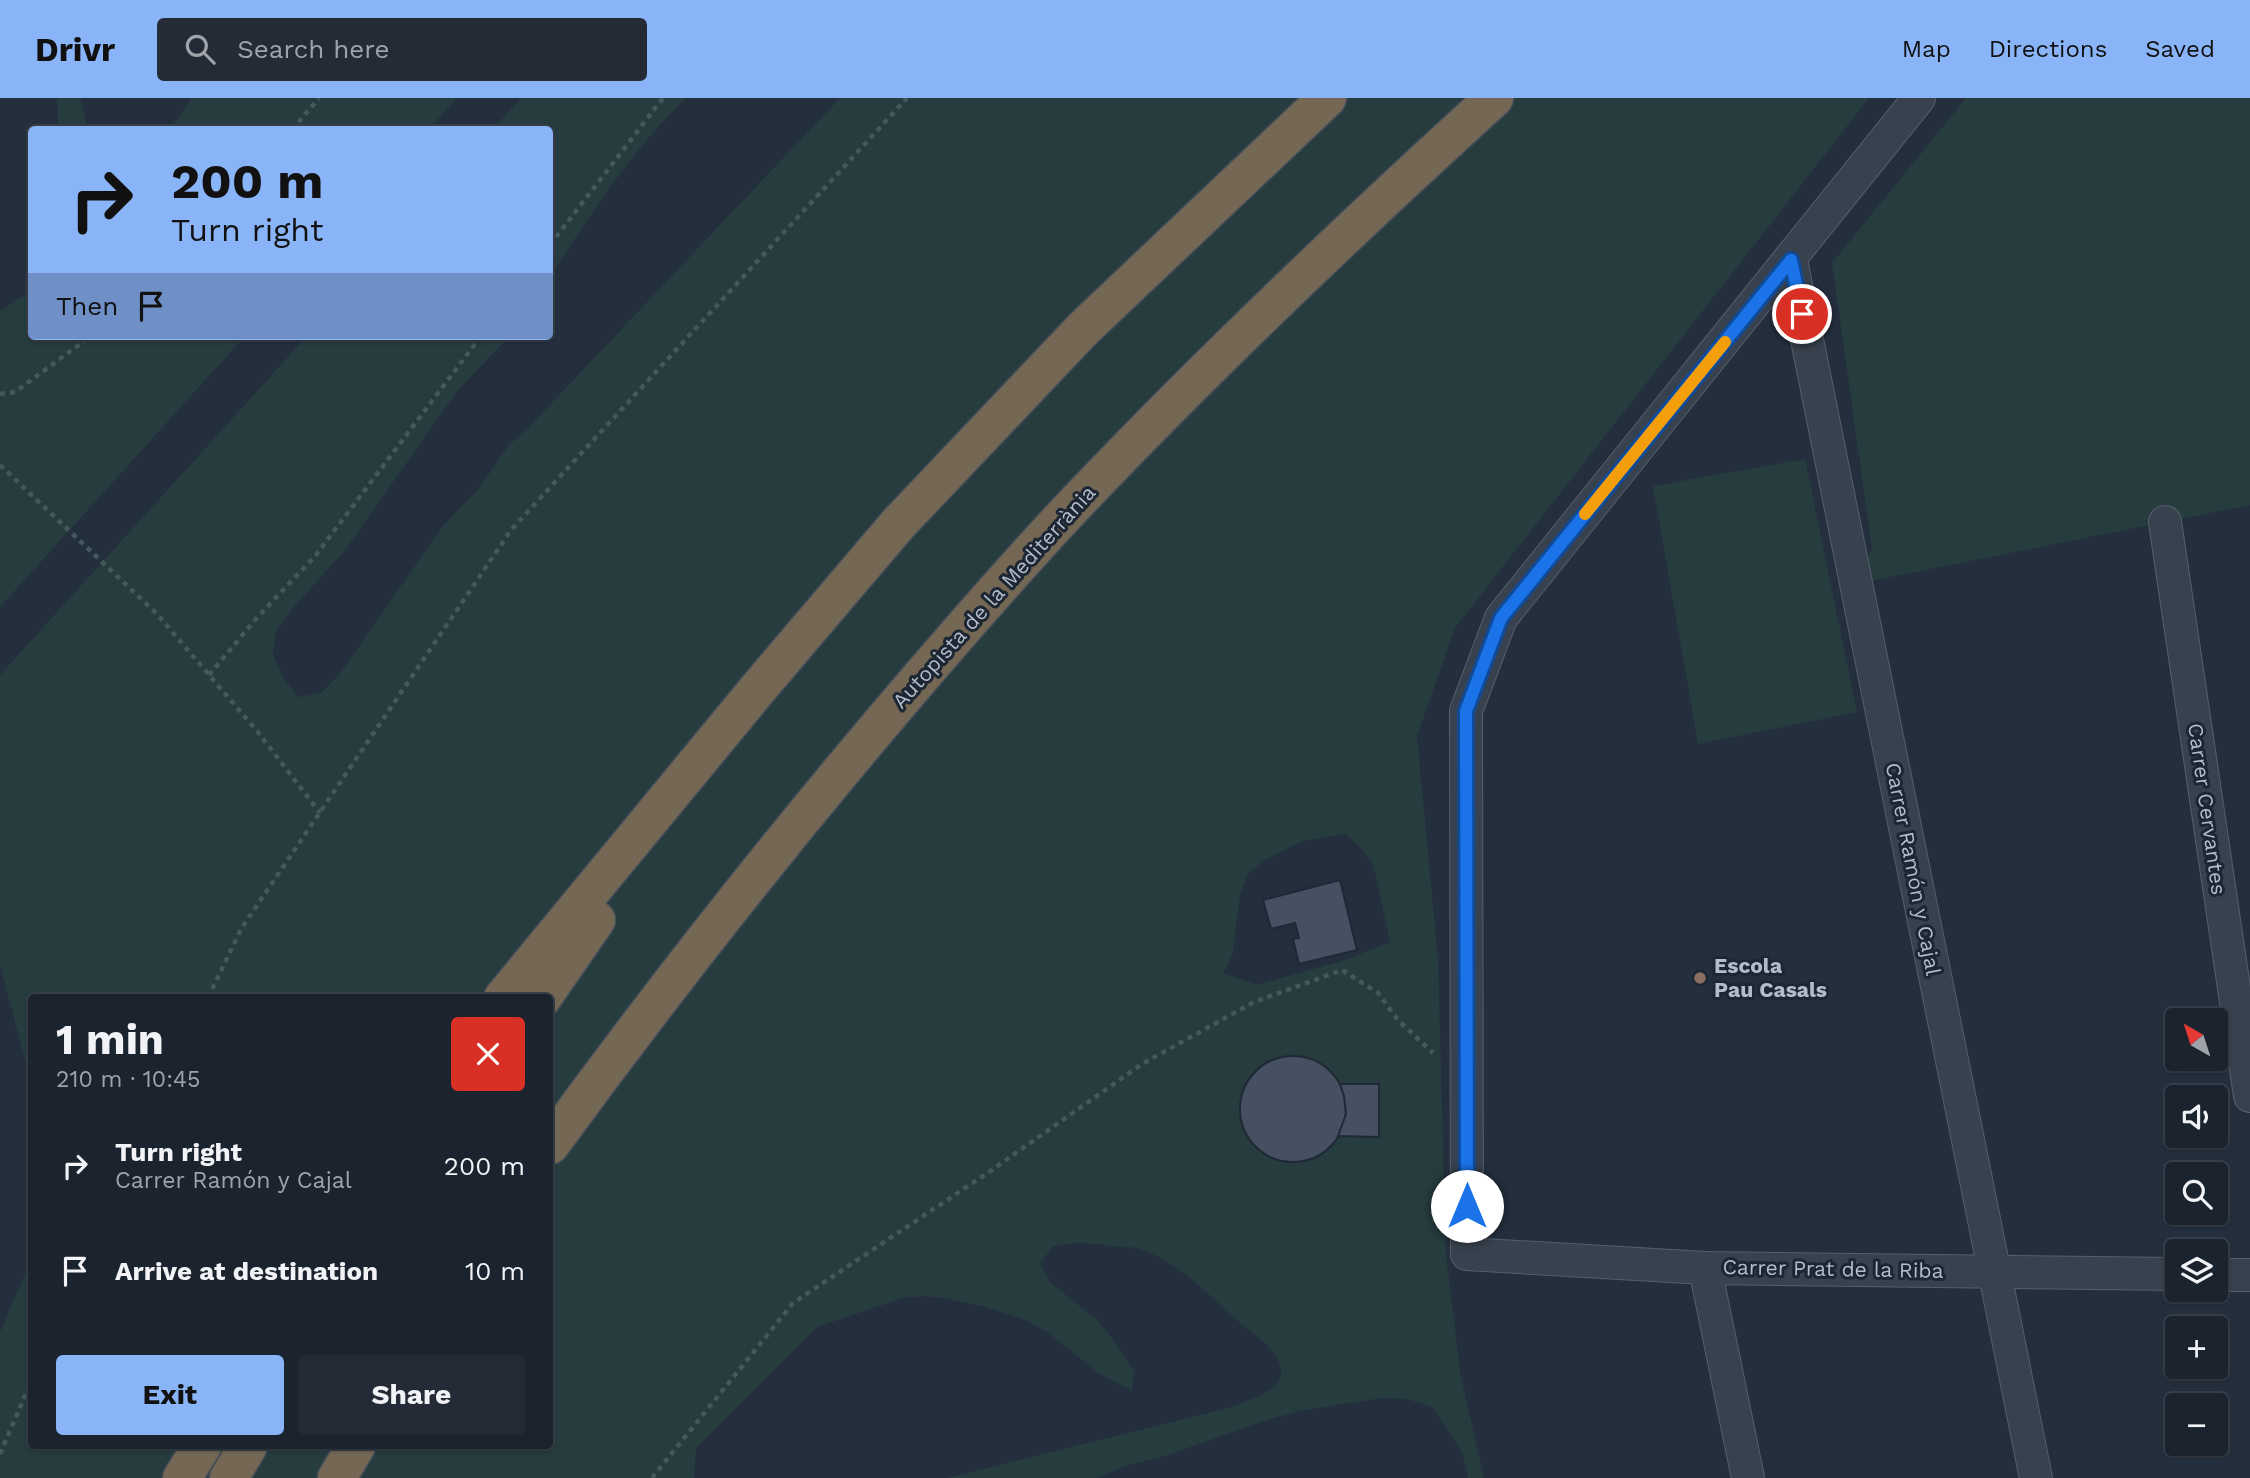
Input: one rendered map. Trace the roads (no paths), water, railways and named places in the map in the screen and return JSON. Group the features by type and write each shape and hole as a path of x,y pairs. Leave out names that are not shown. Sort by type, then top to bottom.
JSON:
{"highway":[{"path":"506,994 756,691 898,524 1083,329 1327,98"},
{"name":"Autopista de la Mediterrània","path":"553,1141 710,932 794,827 939,655 1056,525 1216,359 1350,229 1494,98"},
{"path":"545,994 756,691"},
{"path":"182,1478 200,1449"},
{"path":"229,1478 246,1449"},
{"path":"337,1478 354,1449"}],"street":[{"path":"1791,260 1919,98"},
{"name":"Carrer Prat de la Riba","path":"1791,260 1501,618 1466,711 1467,1254 1705,1268 2165,1274"},
{"name":"Carrer Ramón y Cajal","path":"1791,260 2036,1478"},
{"name":"Carrer Cervantes","path":"2165,522 2250,1096"},
{"path":"1705,1268 1748,1478"},
{"path":"2228,1275 2250,1275"}],"place":[{"name":"Escola Pau Casals","path":"1700,978"}]}
